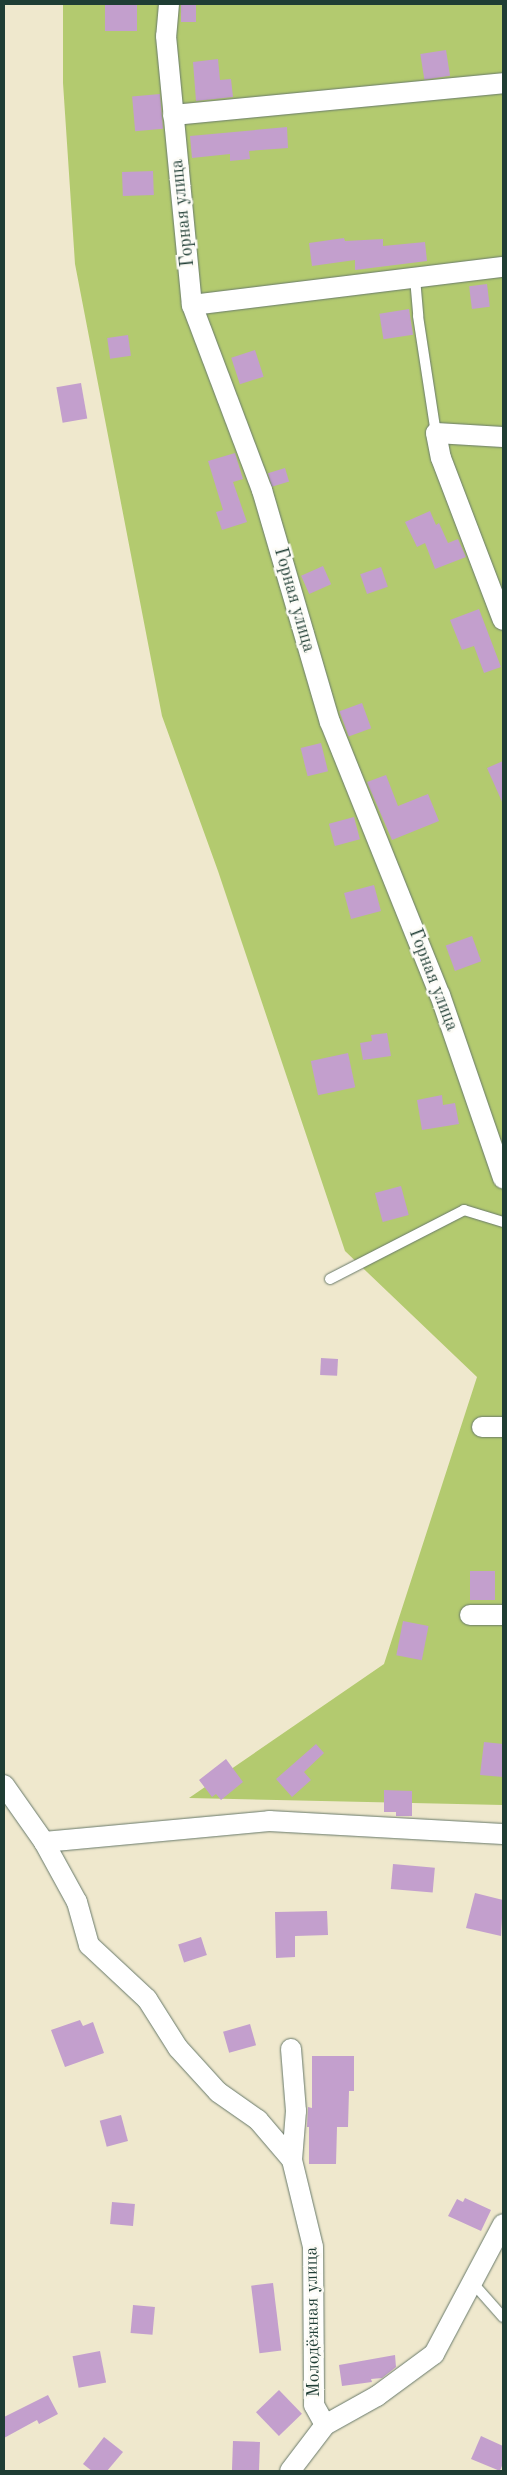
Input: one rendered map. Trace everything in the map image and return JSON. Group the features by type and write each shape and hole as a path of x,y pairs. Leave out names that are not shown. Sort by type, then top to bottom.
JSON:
{"street":[{"name":"Горная улица","path":"169,4 166,36 192,305 262,490 330,722 440,995 503,1178"},
{"path":"173,115 503,83"},
{"path":"192,305 503,268"},
{"path":"503,437 436,433 441,458 500,601 503,620"},
{"path":"482,1427 503,1427"},
{"path":"470,1615 503,1614"},
{"name":"Молодёжная улица","path":"4,1785 44,1842 77,1902 89,1945 146,1999 178,2048 218,2092 258,2120 292,2160 313,2247 314,2406 324,2425"},
{"path":"44,1842 269,1821 503,1834"},
{"path":"290,2049 296,2111 292,2160"},
{"path":"290,2471 324,2425 377,2396 434,2354 503,2224"}],"lane":[{"path":"415,278 418,316 436,433"},
{"path":"330,1279 464,1210 503,1222"},
{"path":"472,2282 503,2317"}],"green space":[{"path":"63,4 503,4 503,1805 189,1798 384,1664 477,1377 345,1251 218,871 162,716 75,264 63,83"}],"building":[{"path":"105,4 137,4 137,31 105,31"},
{"path":"181,4 196,4 196,22 181,22"},
{"path":"446,50 450,76 424,80 420,54"},
{"path":"218,59 220,80 231,79 233,97 196,101 193,62"},
{"path":"160,94 163,129 135,131 132,96"},
{"path":"287,127 288,148 249,151 250,159 230,161 230,154 192,158 190,136"},
{"path":"153,171 154,195 123,196 122,172"},
{"path":"344,238 345,241 383,239 383,246 425,242 427,261 355,270 355,260 312,266 309,243"},
{"path":"487,284 490,307 472,309 469,286"},
{"path":"409,309 413,335 383,339 379,314"},
{"path":"128,335 131,356 110,359 107,338"},
{"path":"255,350 264,377 240,384 231,358"},
{"path":"81,383 87,418 63,423 56,387"},
{"path":"235,453 243,479 233,482 247,522 222,530 216,512 223,510 208,461"},
{"path":"285,468 289,481 272,487 268,473"},
{"path":"430,511 436,525 439,523 448,543 458,539 466,557 435,569 425,543 417,547 405,522"},
{"path":"323,566 331,584 309,594 301,576"},
{"path":"381,567 388,587 367,594 360,574"},
{"path":"479,609 501,667 484,673 474,646 462,650 450,620"},
{"path":"362,703 371,728 349,737 339,711"},
{"path":"321,743 328,771 308,776 301,748"},
{"path":"503,761 503,804 487,768"},
{"path":"386,775 398,806 428,794 439,821 392,840 367,782"},
{"path":"354,817 360,839 335,846 329,824"},
{"path":"374,885 381,911 351,919 344,893"},
{"path":"472,936 481,961 455,971 446,946"},
{"path":"387,1033 391,1056 363,1060 360,1043 372,1041 371,1035"},
{"path":"348,1053 355,1087 318,1095 311,1061"},
{"path":"442,1095 443,1105 455,1103 459,1124 422,1130 417,1100"},
{"path":"401,1186 409,1215 383,1222 375,1193"},
{"path":"321,1358 338,1359 337,1376 320,1375"},
{"path":"470,1571 495,1571 495,1600 470,1600"},
{"path":"403,1621 429,1626 422,1660 396,1655"},
{"path":"484,1742 503,1744 503,1777 480,1775"},
{"path":"316,1744 324,1753 304,1772 311,1780 292,1797 276,1779"},
{"path":"226,1759 243,1782 221,1800 216,1794 212,1797 199,1780"},
{"path":"384,1790 412,1791 412,1816 396,1816 396,1812 384,1812"},
{"path":"393,1864 435,1868 433,1893 391,1889"},
{"path":"475,1893 503,1900 501,1936 466,1928"},
{"path":"327,1911 328,1935 295,1936 295,1957 276,1958 275,1912"},
{"path":"201,1937 207,1955 184,1962 178,1944"},
{"path":"80,2020 83,2026 93,2022 104,2053 65,2067 51,2030"},
{"path":"250,2024 256,2045 229,2053 223,2032"},
{"path":"312,2056 354,2056 354,2091 349,2091 348,2127 337,2127 336,2164 309,2164 309,2127 307,2127 308,2107 312,2108"},
{"path":"121,2115 128,2141 107,2147 100,2121"},
{"path":"465,2198 491,2210 481,2231 448,2216 457,2199 463,2202"},
{"path":"112,2202 135,2204 133,2226 110,2224"},
{"path":"273,2283 281,2350 259,2353 251,2286"},
{"path":"133,2305 155,2307 152,2335 131,2333"},
{"path":"100,2351 106,2382 79,2388 73,2356"},
{"path":"395,2355 396,2367 382,2378 371,2379 372,2382 342,2386 339,2365"},
{"path":"279,2390 302,2414 279,2436 256,2412"},
{"path":"48,2395 58,2414 39,2424 37,2420 4,2438 4,2417"},
{"path":"481,2436 503,2446 503,2463 500,2471 471,2459"},
{"path":"104,2437 123,2452 107,2471 92,2471 83,2464"},
{"path":"233,2441 260,2442 259,2471 232,2471"}]}
